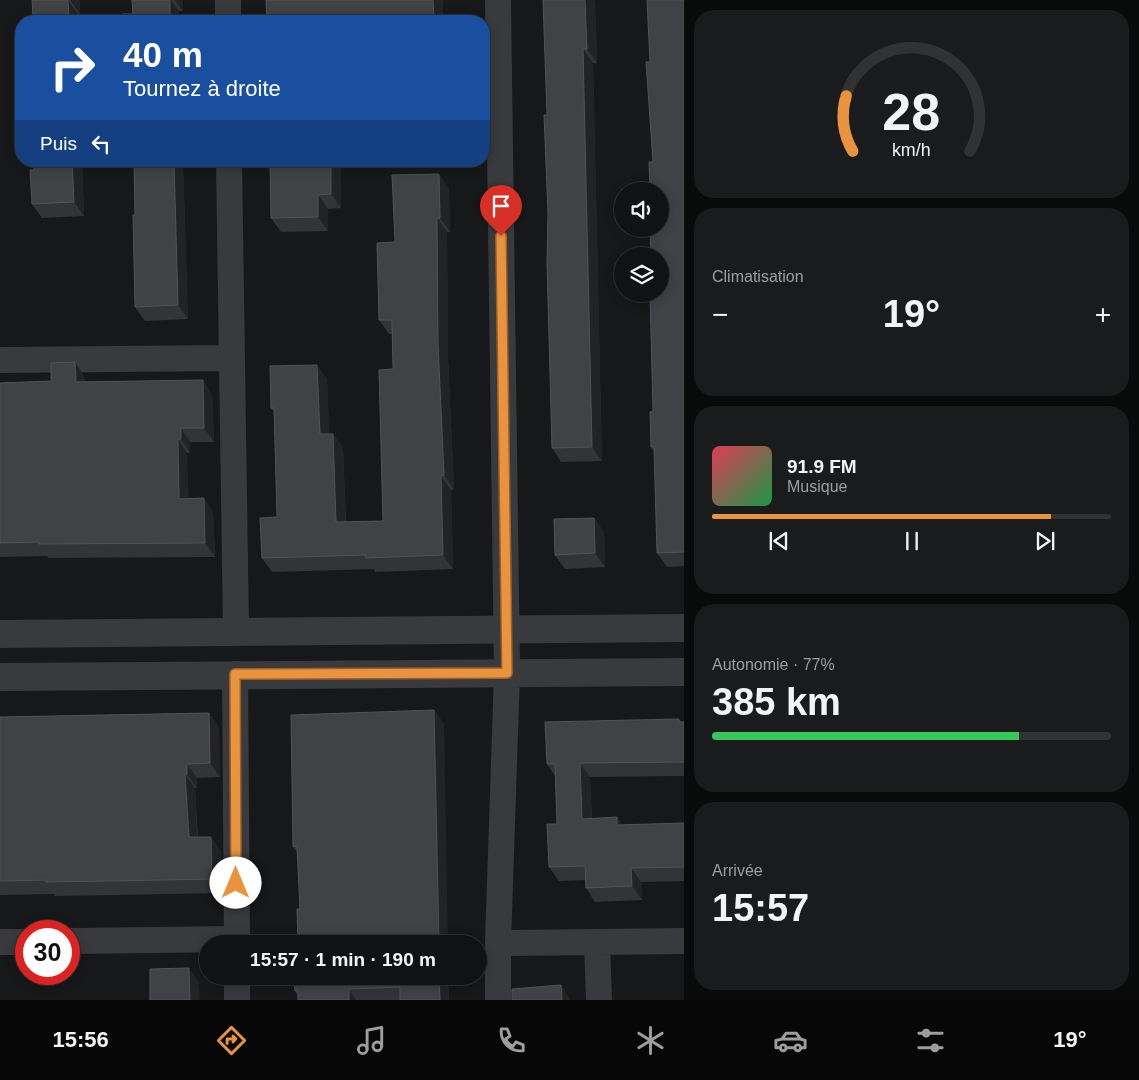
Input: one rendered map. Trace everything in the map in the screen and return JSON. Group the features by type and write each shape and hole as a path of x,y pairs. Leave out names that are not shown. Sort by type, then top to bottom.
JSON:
{"street":[{"path":"228,0 228,15"},
{"path":"498,0 507,673 498,943 498,1000"},
{"path":"230,167 236,630"},
{"path":"0,360 231,358"},
{"path":"0,634 236,630 684,628"},
{"path":"0,677 684,672"},
{"path":"235,674 237,935"},
{"path":"80,941 199,942"},
{"path":"498,943 684,941"},
{"path":"0,942 15,942"},
{"path":"597,942 599,1000"},
{"path":"237,985 237,1000"}],"building":[{"path":"32,0 68,0 69,15 33,15"},
{"path":"132,0 170,0 170,15 123,15 133,14"},
{"path":"266,0 433,0 434,15 267,15"},
{"path":"543,0 585,0 587,49 583,49 592,447 552,448 547,263 548,213 544,115 547,115"},
{"path":"647,0 684,0 684,552 657,553 654,447 651,447 650,412 653,411 650,302 669,302 669,247 651,247 650,237 669,237 669,182 650,182 649,162 653,162 646,62 650,62"},
{"path":"34,167 72,167 74,202 32,204 30,170 34,170"},
{"path":"134,167 174,167 178,305 135,307 133,215 135,215"},
{"path":"270,167 331,167 331,194 318,195 318,217 271,218"},
{"path":"439,174 440,218 437,218 438,344 444,475 441,476 443,555 366,558 365,555 262,558 260,518 277,517 274,408 271,408 270,366 317,365 320,434 333,434 336,522 383,521 379,370 393,369 392,320 379,320 377,243 395,242 392,175"},
{"path":"75,362 76,382 203,380 204,428 181,428 181,439 178,439 179,499 204,498 205,543 0,543 0,383 51,381 51,363"},
{"path":"594,518 595,553 555,555 554,519"},
{"path":"434,710 439,935 298,935 297,909 300,909 297,846 293,847 291,715"},
{"path":"209,713 210,763 187,764 187,774 185,774 189,837 211,837 212,879 0,881 0,717"},
{"path":"679,719 679,722 684,722 684,762 580,763 582,819 617,817 617,825 684,823 684,867 631,868 632,886 586,888 585,866 549,867 547,824 557,824 555,764 547,764 545,722"},
{"path":"189,968 190,1000 150,1000 150,969"},
{"path":"295,985 439,985 440,1000 400,1000 400,987 349,989 349,1000 298,1000 298,991 295,991"},
{"path":"561,985 562,1000 512,1000 512,989"}],"route":[{"path":"236,883 235,674 507,673 501,236"}]}
